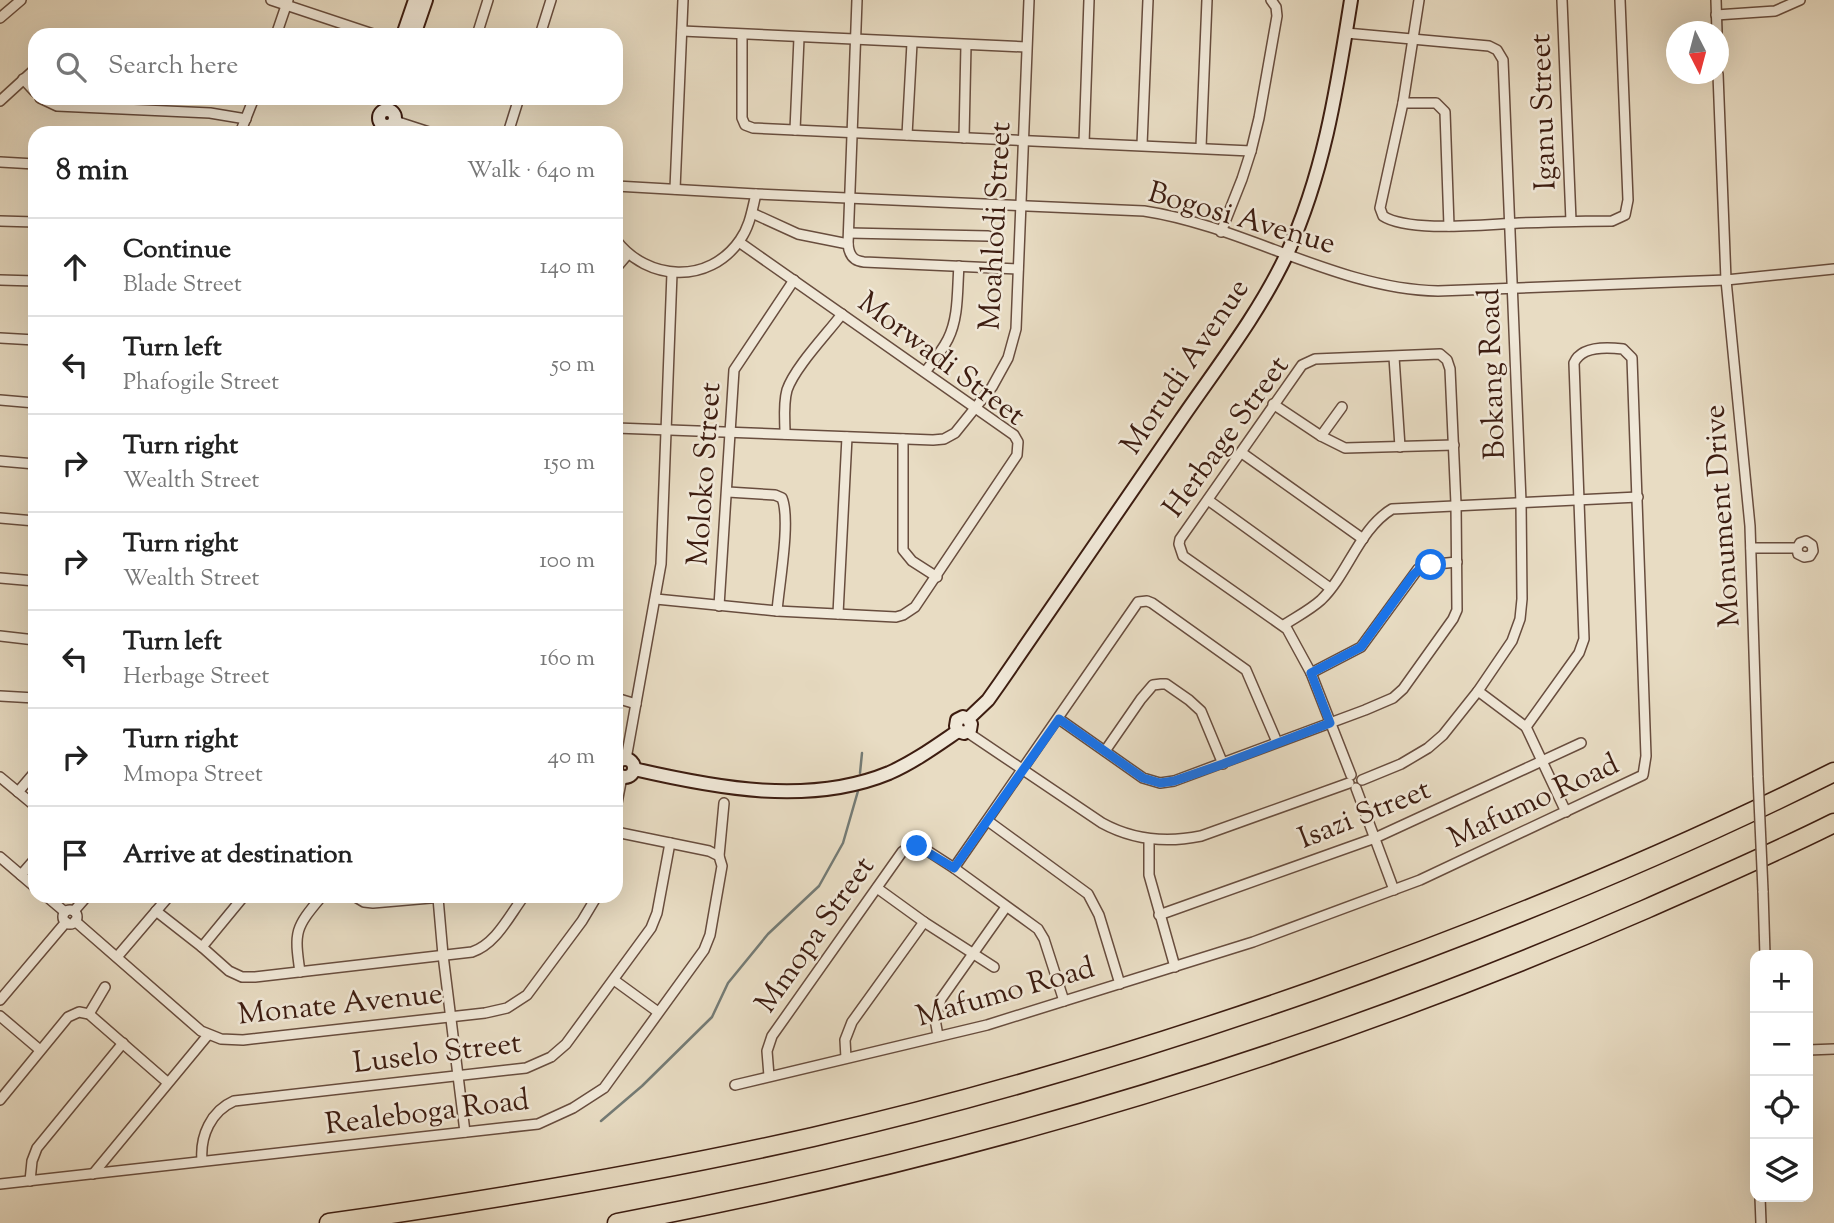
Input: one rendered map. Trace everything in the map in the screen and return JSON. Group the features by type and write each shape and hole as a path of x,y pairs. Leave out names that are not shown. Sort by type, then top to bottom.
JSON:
{"highway":[{"path":"329,1223 477,1202 714,1158 960,1101 1085,1066 1213,1026 1444,944 1682,844 1834,772"},
{"path":"617,1223 781,1191 944,1152 1215,1072 1463,986 1779,851 1834,823"}],"street":[{"path":"0,18 21,0"},
{"path":"271,0 287,2 357,28"},
{"path":"406,28 415,0"},
{"path":"416,28 426,0"},
{"path":"479,28 488,0"},
{"path":"542,28 551,0"},
{"path":"675,189 683,0"},
{"path":"857,0 848,244 851,256 858,261 1018,269"},
{"name":"Moahlodi Street","path":"623,428 729,430 933,440 950,436 960,428 1001,372 1013,342 1017,318 1029,0"},
{"path":"1084,143 1089,0"},
{"path":"1142,145 1148,0"},
{"path":"1201,147 1207,0"},
{"path":"1221,232 1242,179 1259,118 1277,16 1276,7 1271,0"},
{"name":"Morudi Avenue","path":"623,767 760,791 816,791 843,787 890,772 965,728 1000,683 1109,525 1253,313 1287,254 1324,152 1335,104 1351,0"},
{"path":"1419,0 1403,103 1381,203 1383,216 1391,220 1449,226 1617,220 1627,211 1620,0"},
{"name":"Iganu Street","path":"1562,0 1571,221"},
{"path":"1716,0 1716,21"},
{"path":"1716,15 1775,11 1800,0"},
{"path":"278,28 287,2"},
{"path":"682,31 1026,47"},
{"name":"Bokang Road","path":"965,728 1023,772 1102,823 1149,839 1201,836 1401,764 1436,743 1478,691 1518,627 1522,599 1521,502 1505,66 1501,54 1489,46 1346,33"},
{"path":"742,35 743,122 752,128 1251,151"},
{"path":"795,130 799,38"},
{"path":"907,135 912,43"},
{"path":"964,138 967,46"},
{"path":"0,101 28,75"},
{"path":"23,79 28,84"},
{"name":"Monument Drive","path":"1718,84 1726,280 1751,548 1765,950"},
{"path":"1403,103 1436,103 1445,112 1449,226"},
{"path":"55,105 210,113 246,119"},
{"path":"243,126 251,105"},
{"path":"510,126 517,105"},
{"path":"387,117 412,126"},
{"path":"0,162 28,164"},
{"name":"Bogosi Avenue","path":"623,186 1144,211 1174,217 1398,288 1438,290 1726,280 1834,269"},
{"path":"623,250 627,255 657,270 672,273 689,272 715,263 739,242 752,213 756,194"},
{"path":"752,213 797,234 848,244"},
{"path":"0,221 28,222"},
{"path":"849,233 988,236"},
{"name":"Morwadi Street","path":"656,599 777,611 903,615 915,607 937,577 1017,455 1018,442 1014,435 739,242"},
{"path":"623,260 627,255"},
{"path":"925,372 948,339 952,328 957,306 959,266"},
{"path":"623,767 656,599 663,544 672,273"},
{"path":"0,280 28,281"},
{"name":"Moloko Street","path":"719,606 728,492 732,382 736,364 794,280"},
{"path":"785,434 784,407 786,392 792,379 842,314"},
{"path":"0,338 28,340"},
{"name":"Mafumo Road","path":"735,1085 987,1025 1253,942 1452,866 1639,778 1645,768 1637,497 1632,358 1626,350 1612,348 1581,352 1574,363 1584,639 1578,653 1526,727"},
{"name":"Herbage Street","path":"1284,625 1183,556 1179,544 1273,404 1306,362 1315,359 1443,355 1449,365 1454,445"},
{"path":"1394,357 1400,447"},
{"path":"0,400 28,402"},
{"path":"1059,719 1143,778 1160,783 1174,781 1393,698 1404,689 1456,615 1454,445 1345,448 1321,436 1273,404"},
{"path":"1321,436 1342,407"},
{"path":"838,614 847,437"},
{"path":"903,439 903,550 912,561 937,577"},
{"path":"1242,453 1363,539"},
{"path":"0,461 28,463"},
{"path":"728,492 775,495 784,502 777,611"},
{"path":"1394,890 1355,781 1311,673 1284,625 1320,600 1363,539 1392,509 1637,497"},
{"path":"1208,500 1330,588"},
{"path":"0,518 28,521"},
{"path":"1751,548 1797,548"},
{"path":"1311,673 1361,647 1419,569 1426,565 1457,562"},
{"path":"0,578 28,580"},
{"path":"954,868 1023,772 1133,606 1141,601 1152,603 1246,670 1277,742"},
{"path":"0,636 28,639"},
{"path":"1105,751 1140,699 1153,685 1166,684 1201,711 1223,764"},
{"path":"1478,691 1526,727 1566,812"},
{"path":"0,696 28,698"},
{"path":"623,700 636,704"},
{"name":"Isazi Street","path":"1159,915 1375,838 1581,743"},
{"path":"0,777 28,800"},
{"path":"18,792 28,780"},
{"name":"Realeboga Road","path":"0,1184 542,1123 596,1095 604,1088 707,945 722,866 719,856 724,803"},
{"path":"988,821 1088,894 1099,915 1120,984"},
{"path":"623,833 709,851 719,856"},
{"path":"1149,839 1148,872 1175,967"},
{"name":"Luselo Street","path":"202,1160 202,1143 207,1128 223,1108 234,1101 526,1068 551,1057 566,1044 614,980 654,920 670,843"},
{"name":"Mmopa Street","path":"769,1076 767,1051 772,1036 902,852 914,846 920,846 954,868 1040,932 1064,1001"},
{"path":"0,857 28,881"},
{"path":"20,874 28,866"},
{"path":"877,888 924,922 995,967"},
{"name":"Monate Avenue","path":"54,903 208,1035 221,1039 243,1040 499,1012 520,1002 593,903"},
{"path":"0,1000 81,903"},
{"path":"117,957 163,903"},
{"path":"202,947 238,903"},
{"path":"300,972 297,932 303,919 316,903"},
{"path":"441,903 443,955 465,1132"},
{"path":"156,911 229,971 242,977 472,952 487,945 519,903"},
{"path":"937,1036 937,1006 1006,907"},
{"path":"846,1058 846,1034 852,1021 924,922"},
{"path":"614,980 658,1012"},
{"path":"89,1014 105,987"},
{"path":"0,1101 40,1050 73,1014 82,1012 89,1014 167,1082"},
{"path":"0,1016 40,1050"},
{"path":"93,1174 208,1035"},
{"path":"30,1181 32,1161 37,1148 123,1043"},
{"path":"1813,1050 1834,1049"},
{"path":"1760,1202 1761,1223"}],"waterway":[{"path":"860,773 862,753"},
{"path":"601,1121 642,1086 712,1017 728,983 768,934 819,886 843,843 858,791"}],"route":[{"path":"917,846 954,868 1059,719 1143,778 1160,783 1174,781 1223,764 1330,723 1311,673 1361,647 1413,575 1423,566 1431,565"}]}
